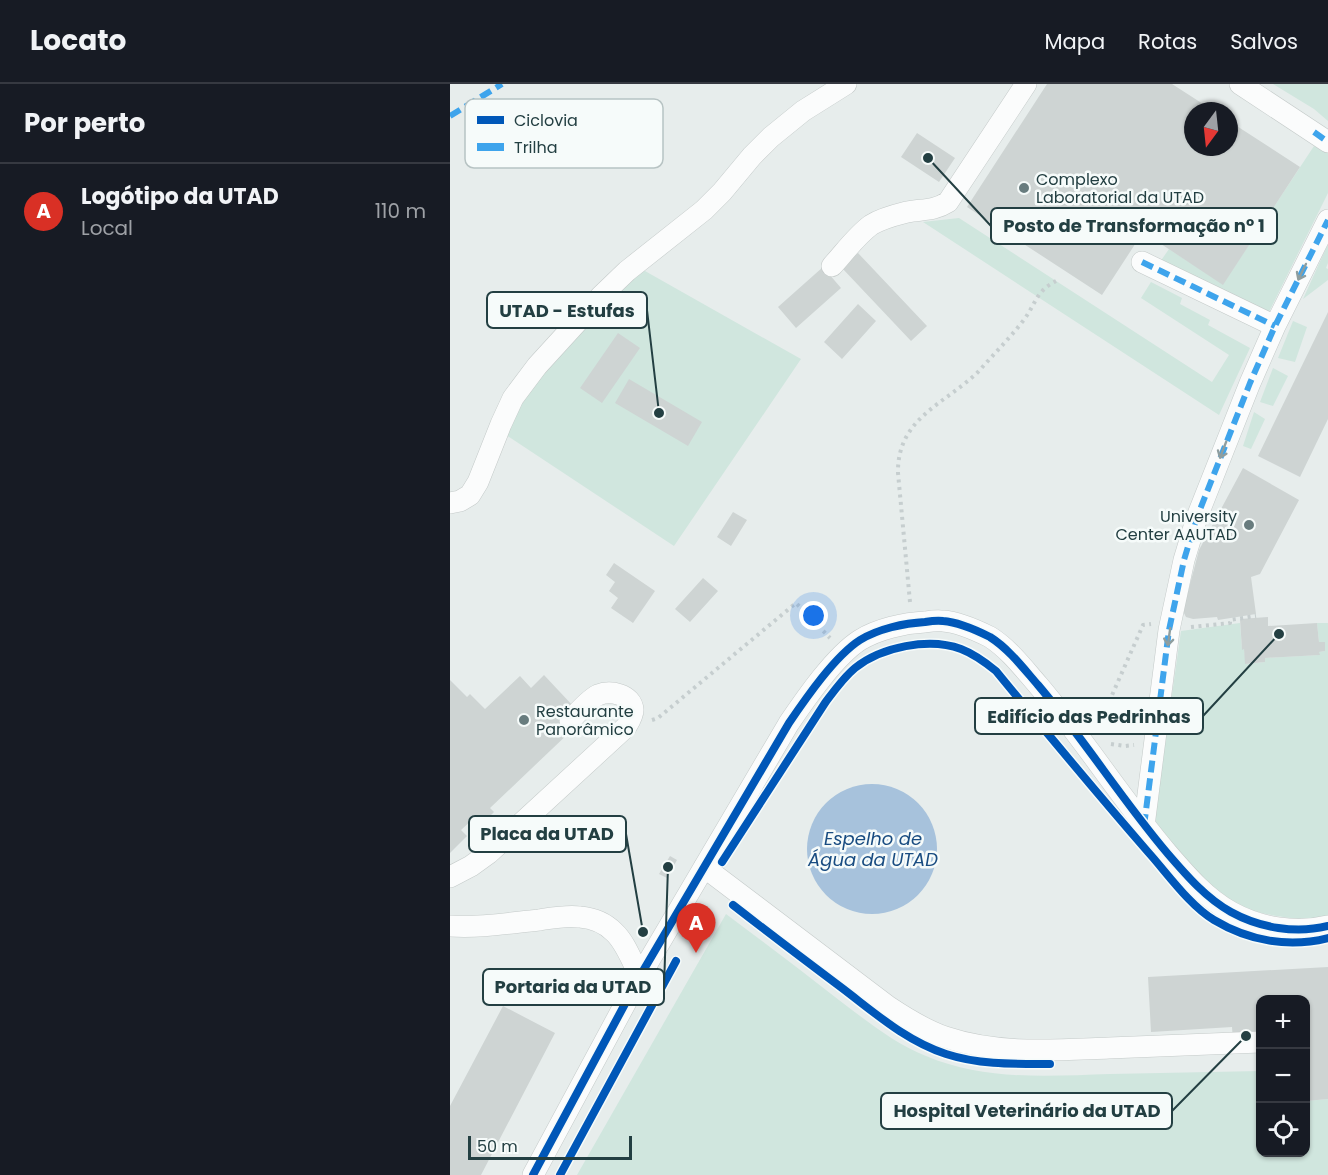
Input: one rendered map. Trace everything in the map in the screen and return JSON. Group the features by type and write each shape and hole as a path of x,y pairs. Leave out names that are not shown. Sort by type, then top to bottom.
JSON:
{"street":[{"path":"450,502 460,501 471,495 513,398 537,366 587,311 627,271 704,210 771,137 803,111 846,84"},
{"path":"832,266 872,225 889,217 940,207 948,202 1026,84"},
{"path":"1240,84 1321,137"},
{"path":"1144,826 1169,630 1184,560 1197,517 1275,326 1328,220"},
{"path":"1142,262 1275,326"},
{"path":"533,1175 640,976 789,723 840,657 860,640 881,631 913,622 944,621 969,628 991,638 1015,658 1054,704 1144,826 1196,884 1216,902 1245,919 1276,928 1306,930 1328,926"},
{"path":"450,877 489,853 626,727 633,711 626,698 610,693 598,695 570,721"},
{"path":"704,867 889,1007 918,1026 946,1038 998,1048 1038,1050 1256,1042"},
{"path":"450,926 489,926 579,916 592,919 614,931 640,976"}],"path":[{"path":"910,610 898,473 900,449 906,436 920,418 978,372 1023,320 1039,293 1056,281"},
{"path":"631,719 649,722 658,718 796,603 832,640"},
{"path":"1186,628 1256,616"},
{"path":"1094,735 1143,625 1160,622"}],"green space":[{"path":"1273,84 1328,84 1328,121 1314,109"},
{"path":"1314,146 1328,153 1328,193 1268,314 1160,262 1169,249 1223,284"},
{"path":"959,218 1212,382 1229,355 1141,298 1151,282 1182,298 1180,304 1210,320 1208,325 1250,348 1219,415 923,222"},
{"path":"1328,244 1326,268 1328,269 1328,280 1303,299"},
{"path":"645,271 801,359 674,546 506,435 531,385 636,272"},
{"path":"1293,321 1307,327 1295,362 1278,358"},
{"path":"1273,368 1288,376 1273,406 1260,402"},
{"path":"1254,412 1265,419 1251,449 1243,446"},
{"path":"1240,623 1246,664 1265,662 1265,658 1319,655 1319,652 1325,651 1325,642 1319,642 1317,623 1328,623 1328,916 1309,919 1283,917 1264,914 1233,903 1217,892 1198,873 1154,821 1181,631"},
{"path":"726,914 879,1029 914,1051 948,1064 994,1073 1040,1076 1256,1071 1256,1157 1310,1157 1310,1101 1328,1099 1328,1175 577,1175"}],"water":[{"name":"Espelho de Água da UTAD","path":"872,784 897,789 918,803 932,824 937,849 932,874 918,895 897,909 872,914 847,909 826,895 812,874 807,849 812,824 826,803 847,789"}],"building":[{"path":"1047,84 1172,84 1200,102 1184,102 1184,156 1238,156 1238,127 1300,167 1223,285 1143,232 1102,295 967,207"},
{"path":"917,133 955,158 939,182 901,157"},
{"path":"858,253 927,326 911,341 842,268"},
{"path":"823,267 841,288 796,328 778,307"},
{"path":"858,304 876,321 842,359 824,342"},
{"path":"1328,312 1328,419 1300,477 1258,456"},
{"path":"618,333 640,348 602,403 580,388"},
{"path":"629,379 702,422 688,446 615,403"},
{"name":"University Center AAUTAD","path":"1243,468 1299,500 1260,574 1251,577 1256,614 1218,620 1217,617 1193,619 1186,617 1183,611 1199,550"},
{"path":"733,512 747,520 731,546 717,537"},
{"path":"614,563 655,591 633,623 611,608 618,598 609,591 615,582 606,575"},
{"path":"703,578 718,591 690,622 675,609"},
{"path":"1268,617 1268,626 1317,623 1319,642 1325,642 1325,651 1319,652 1320,655 1265,658 1265,662 1245,664 1240,619"},
{"path":"544,675 574,707 572,730 490,808 494,812 480,826 473,819 461,830 467,836 450,853 450,680 467,697 470,694 485,709 520,676 531,688"},
{"path":"670,856 677,860 667,878 659,874"},
{"path":"1328,967 1328,1099 1310,1101 1310,995 1256,995 1256,1040 1233,1042 1232,1027 1151,1032 1148,977"},
{"path":"503,1006 555,1033 481,1175 450,1175 450,1106"}],"marked path":[{"path":"478,99 502,84"},
{"path":"450,116 465,107"},
{"path":"1314,132 1328,142"},
{"path":"1144,826 1169,630 1184,560 1197,517 1275,326 1328,220"},
{"path":"1142,262 1275,326"}],"cycle path":[{"path":"533,1175 640,976 789,723 822,678 850,647 867,636 891,627 941,621 961,625 990,637 1010,653 1038,685 1151,833 1205,893 1242,918 1266,926 1291,929 1328,926"},
{"path":"722,862 825,703 851,672 878,654 906,646 935,644 961,649 984,661 996,671 1179,889 1205,914 1241,933 1270,941 1299,942 1328,938"},
{"path":"733,905 879,1016 918,1042 959,1058 997,1063 1050,1064"},
{"path":"560,1175 676,961"}],"place":[{"name":"Posto de Transformação nº 1","path":"928,158"},
{"name":"Complexo Laboratorial da UTAD","path":"1024,188"},
{"name":"UTAD - Estufas","path":"659,413"},
{"name":"University Center AAUTAD","path":"1249,525"},
{"name":"Edifício das Pedrinhas","path":"1279,634"},
{"name":"Restaurante Panorâmico","path":"524,720"},
{"name":"Portaria da UTAD","path":"668,867"},
{"name":"Placa da UTAD","path":"643,932"},
{"name":"Logótipo da UTAD","path":"696,953"},
{"name":"Hospital Veterinário da UTAD","path":"1246,1036"}]}
